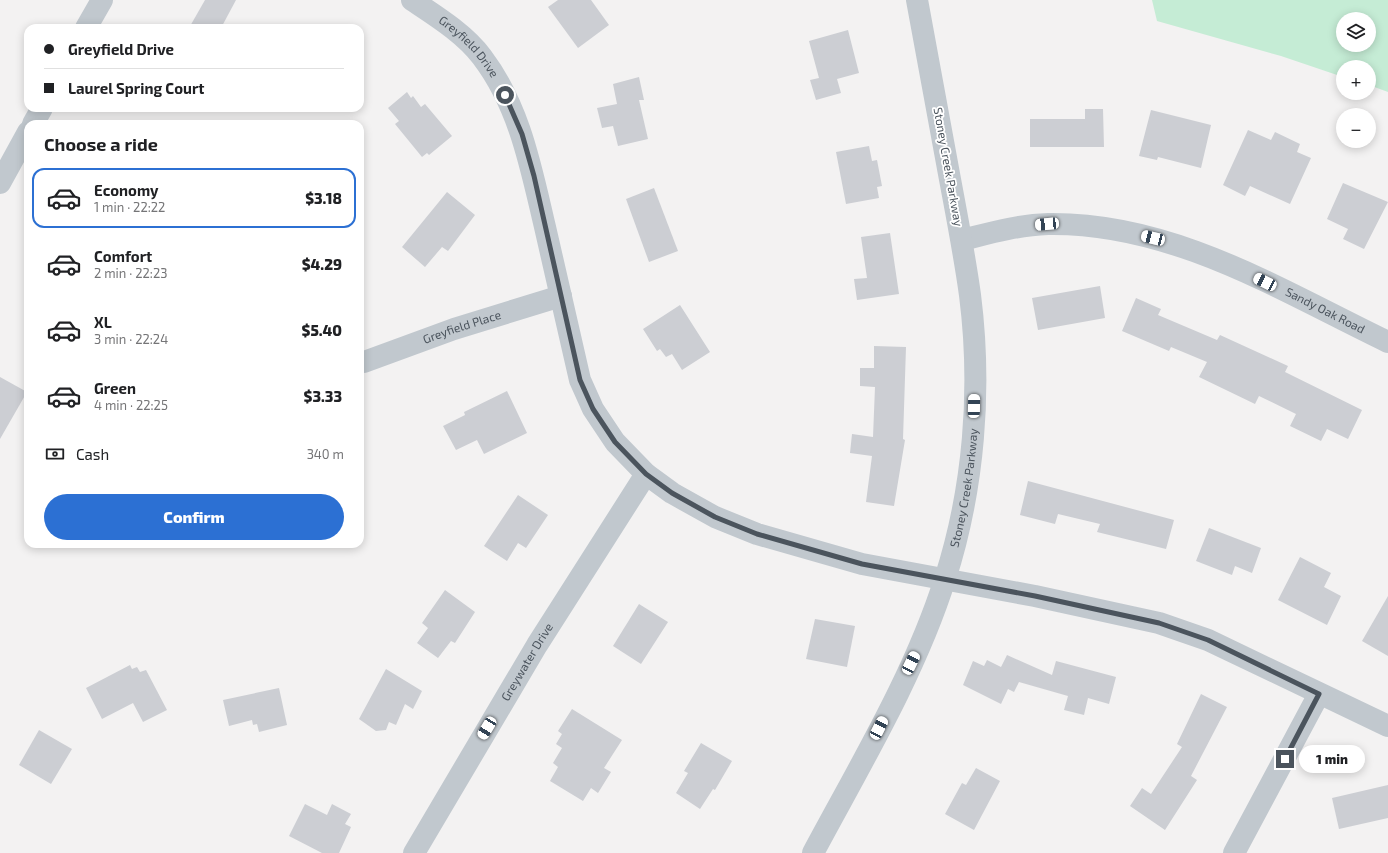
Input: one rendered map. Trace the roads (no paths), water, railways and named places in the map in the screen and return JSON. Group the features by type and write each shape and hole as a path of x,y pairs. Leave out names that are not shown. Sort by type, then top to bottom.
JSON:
{"street":[{"path":"88,24 102,0"},
{"name":"Greyfield Drive","path":"412,0 465,40 482,57 505,95 522,134 534,176 580,380 593,409 615,442 646,474 672,493 715,517 757,534 862,564 945,579 1159,623 1208,640 1388,726"},
{"name":"Stoney Creek Parkway","path":"813,853 873,740 924,637 945,579 958,532 967,484 973,434 974,365 970,297 962,240 917,0"},
{"path":"0,182 24,139"},
{"name":"Sandy Oak Road","path":"962,240 1016,227 1047,224 1086,226 1143,236 1179,245 1222,261 1388,342"},
{"name":"Greyfield Place","path":"364,362 454,330 561,296"},
{"name":"Greywater Drive","path":"414,853 537,646 646,474"},
{"path":"1234,853 1319,694"}]}
